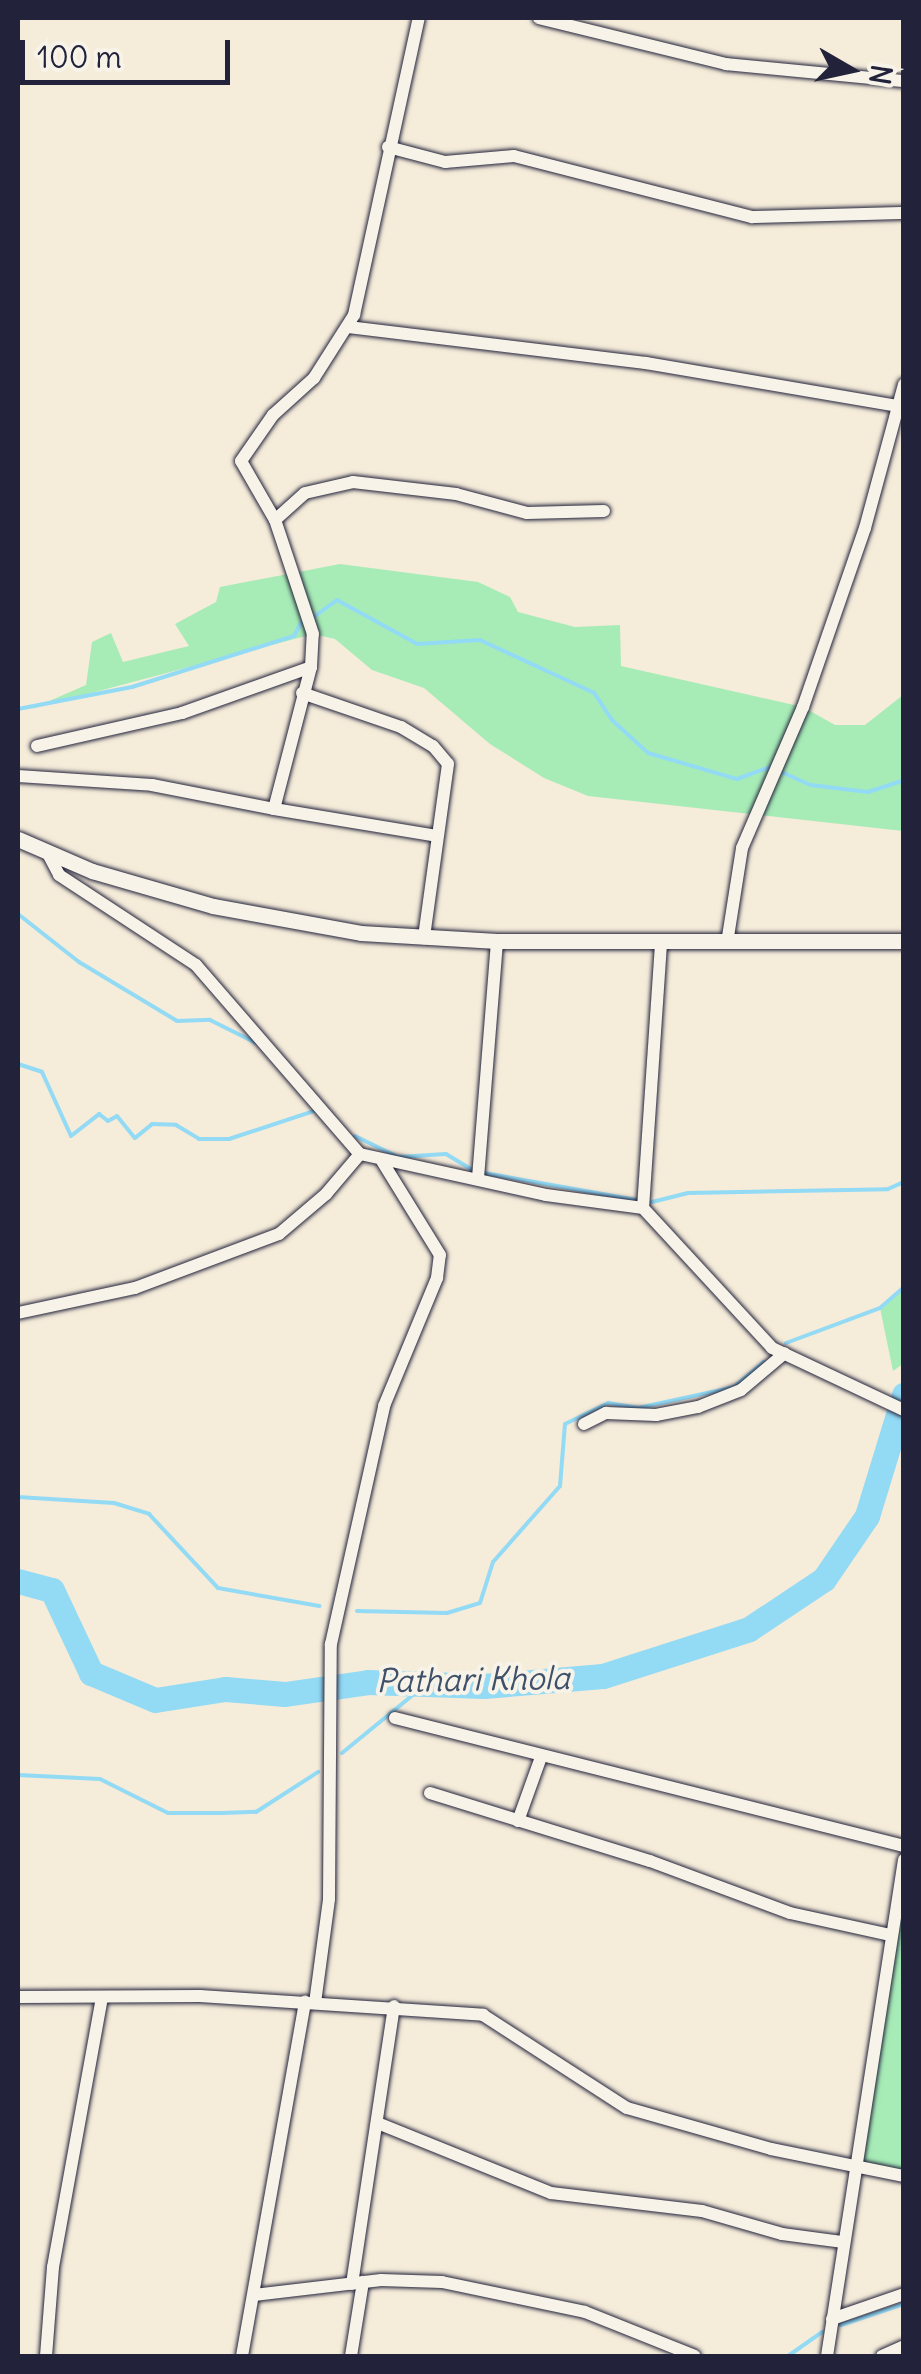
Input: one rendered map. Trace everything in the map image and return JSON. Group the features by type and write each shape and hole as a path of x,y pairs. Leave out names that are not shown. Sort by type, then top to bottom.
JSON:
{"street":[{"path":"274,809 311,668 312,634 275,520 241,461 348,327 375,240 388,147 419,18"},
{"path":"539,18 726,64 904,81"},
{"path":"388,147 445,162 514,156 752,217 904,214"},
{"path":"348,327 646,362 901,407"},
{"path":"726,944 742,848 778,773 865,528 901,407 904,384"},
{"path":"275,520 305,493 353,482 456,494 527,513 604,511"},
{"path":"37,746 182,712 311,668"},
{"path":"302,693 402,727 444,756 424,938"},
{"path":"18,776 152,785 437,836"},
{"path":"18,839 214,906 424,938 726,944 904,941"},
{"path":"48,852 59,875 196,965 360,1154 643,1208 735,1314 785,1353 904,1410"},
{"path":"478,1178 498,941"},
{"path":"643,1208 661,943"},
{"path":"18,1313 135,1288 280,1234 360,1154"},
{"path":"242,2356 330,1899 331,1644 384,1406 437,1278 440,1255 382,1161"},
{"path":"584,1424 606,1412 656,1415 698,1407 741,1390 785,1353"},
{"path":"395,1718 904,1846"},
{"path":"518,1821 542,1757"},
{"path":"430,1792 790,1914 890,1936"},
{"path":"828,2356 904,1860"},
{"path":"18,1997 310,2002 483,2015 627,2108 856,2168 904,2176"},
{"path":"46,2356 53,2267 102,1998"},
{"path":"351,2356 394,2006"},
{"path":"380,2124 551,2193 702,2211 782,2234 843,2242"},
{"path":"254,2295 358,2283 442,2282 562,2306 695,2356"},
{"path":"832,2319 904,2294"},
{"path":"882,2356 904,2346"}],"green space":[{"path":"340,564 478,582 510,597 518,612 575,627 620,625 621,666 803,707 835,725 865,725 903,695 903,831 588,796 544,778 490,744 424,688 372,670 335,639 313,634 31,709 86,685 92,642 111,633 123,662 189,646 175,624 216,602 220,587"},
{"path":"903,1287 903,1364 893,1371 880,1308"},
{"path":"903,1860 903,2176 855,2168"}],"waterway":[{"path":"315,616 337,600 417,644 480,640 594,693 612,720 648,753 737,779 770,767"},
{"path":"18,709 132,687 294,636 301,623"},
{"path":"779,771 811,785 868,792 904,780"},
{"path":"18,914 79,962 177,1021 210,1020 256,1043"},
{"path":"18,1064 42,1072 71,1136 99,1114 108,1121 117,1116 135,1138 152,1124 176,1125 199,1139 229,1139 317,1110"},
{"path":"355,1136 398,1157 446,1154 471,1169"},
{"path":"484,1173 637,1200"},
{"path":"652,1202 688,1193 888,1189 904,1182"},
{"path":"786,1343 880,1308 904,1287"},
{"path":"357,1611 447,1613 480,1603 493,1562 560,1486 565,1424 608,1403 638,1408 734,1387 764,1362"},
{"name":"Pathari Khola","path":"18,1581 52,1590 91,1673 155,1700 225,1689 285,1694 368,1682 484,1686 603,1676 749,1629 824,1579 867,1516 904,1395"},
{"path":"18,1497 114,1503 149,1514 218,1588 319,1606"},
{"path":"342,1753 430,1681"},
{"path":"18,1775 100,1779 168,1813 222,1813 256,1812 318,1772"},
{"path":"841,2325 904,2304"},
{"path":"788,2356 822,2332"}]}
